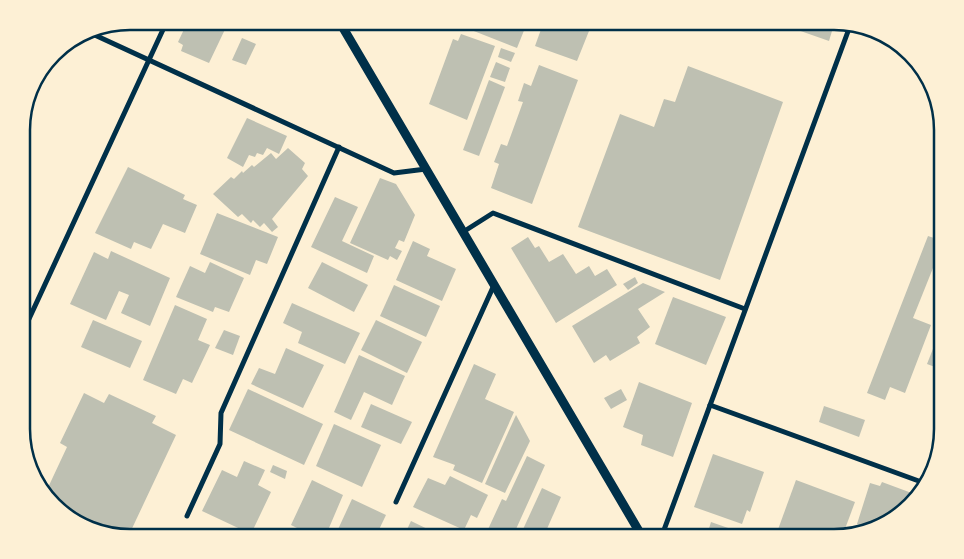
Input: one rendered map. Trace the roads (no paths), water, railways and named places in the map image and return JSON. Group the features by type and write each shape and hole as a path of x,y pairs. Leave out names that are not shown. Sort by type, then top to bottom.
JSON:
{"street":[{"path":"30,317 163,30"},
{"path":"344,30 638,529"},
{"path":"664,529 848,31"},
{"path":"97,36 394,172 426,169"},
{"path":"187,516 220,444 221,413 339,148"},
{"path":"463,232 493,213 745,309"},
{"path":"396,502 494,285"},
{"path":"710,405 919,481"}]}
